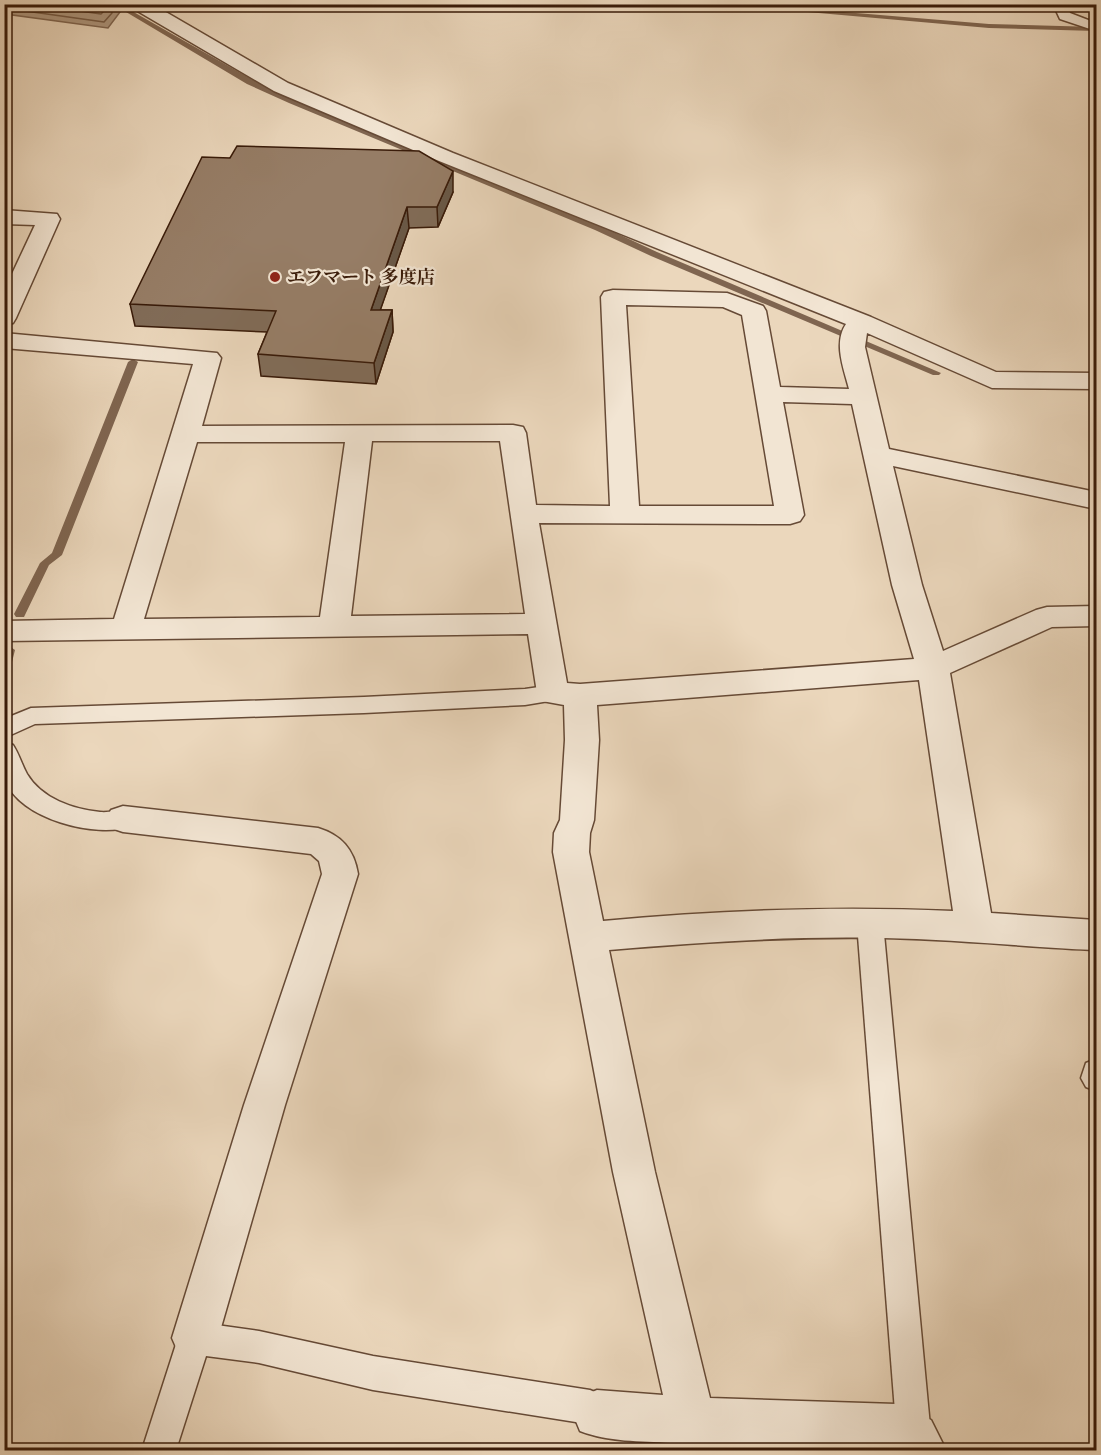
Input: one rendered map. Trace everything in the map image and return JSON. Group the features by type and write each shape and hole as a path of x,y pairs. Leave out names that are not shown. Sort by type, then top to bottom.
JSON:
{"street":[{"path":"140,5 280,87 856,333 992,380 1096,381"},
{"path":"4,217 49,219 4,318"},
{"path":"524,514 790,515 754,311 727,300 613,297 624,514"},
{"path":"856,333 863,397 876,454 907,585 933,668 974,925"},
{"path":"4,340 208,358 126,629"},
{"path":"768,394 863,397"},
{"path":"334,627 360,433"},
{"path":"186,434 513,433 541,624 582,740 577,820 571,852 634,1172 692,1421"},
{"path":"876,454 1096,500"},
{"path":"567,694 933,668 1047,616 1096,616"},
{"path":"4,631 541,624"},
{"path":"123,819 318,841 327,845 338,858 340,874 279,1059 222,1242 195,1338"},
{"path":"588,936 756,924 870,923 974,925 1096,935"},
{"path":"597,1414 692,1421 896,1428 918,1444"}],"lane":[{"path":"1059,4 1065,16 1096,27"},
{"path":"4,730 31,716 364,705 567,694"},
{"path":"4,751 16,778 35,800 48,808 95,821 119,822 123,819"},
{"path":"870,923 918,1444"},
{"path":"1096,1072 1096,1078"},
{"path":"159,1450 195,1338 259,1347 373,1373 590,1407 597,1414"}],"water":[{"path":"103,4 123,8 108,28 5,14 5,5"}],"building":[{"name":"エフマート 多度店","path":"237,146 419,151 453,171 437,207 407,207 371,310 392,310 374,363 258,354 276,311 130,304 202,157 230,158"}],"waterway":[{"path":"718,4 989,26 1096,29"},
{"path":"123,8 250,82 292,101 598,228 654,254 936,373"},
{"path":"20,614 45,563 57,555 133,362"},
{"path":"4,670 9,650"}],"place":[{"name":"エフマート 多度店","path":"275,277"}]}
